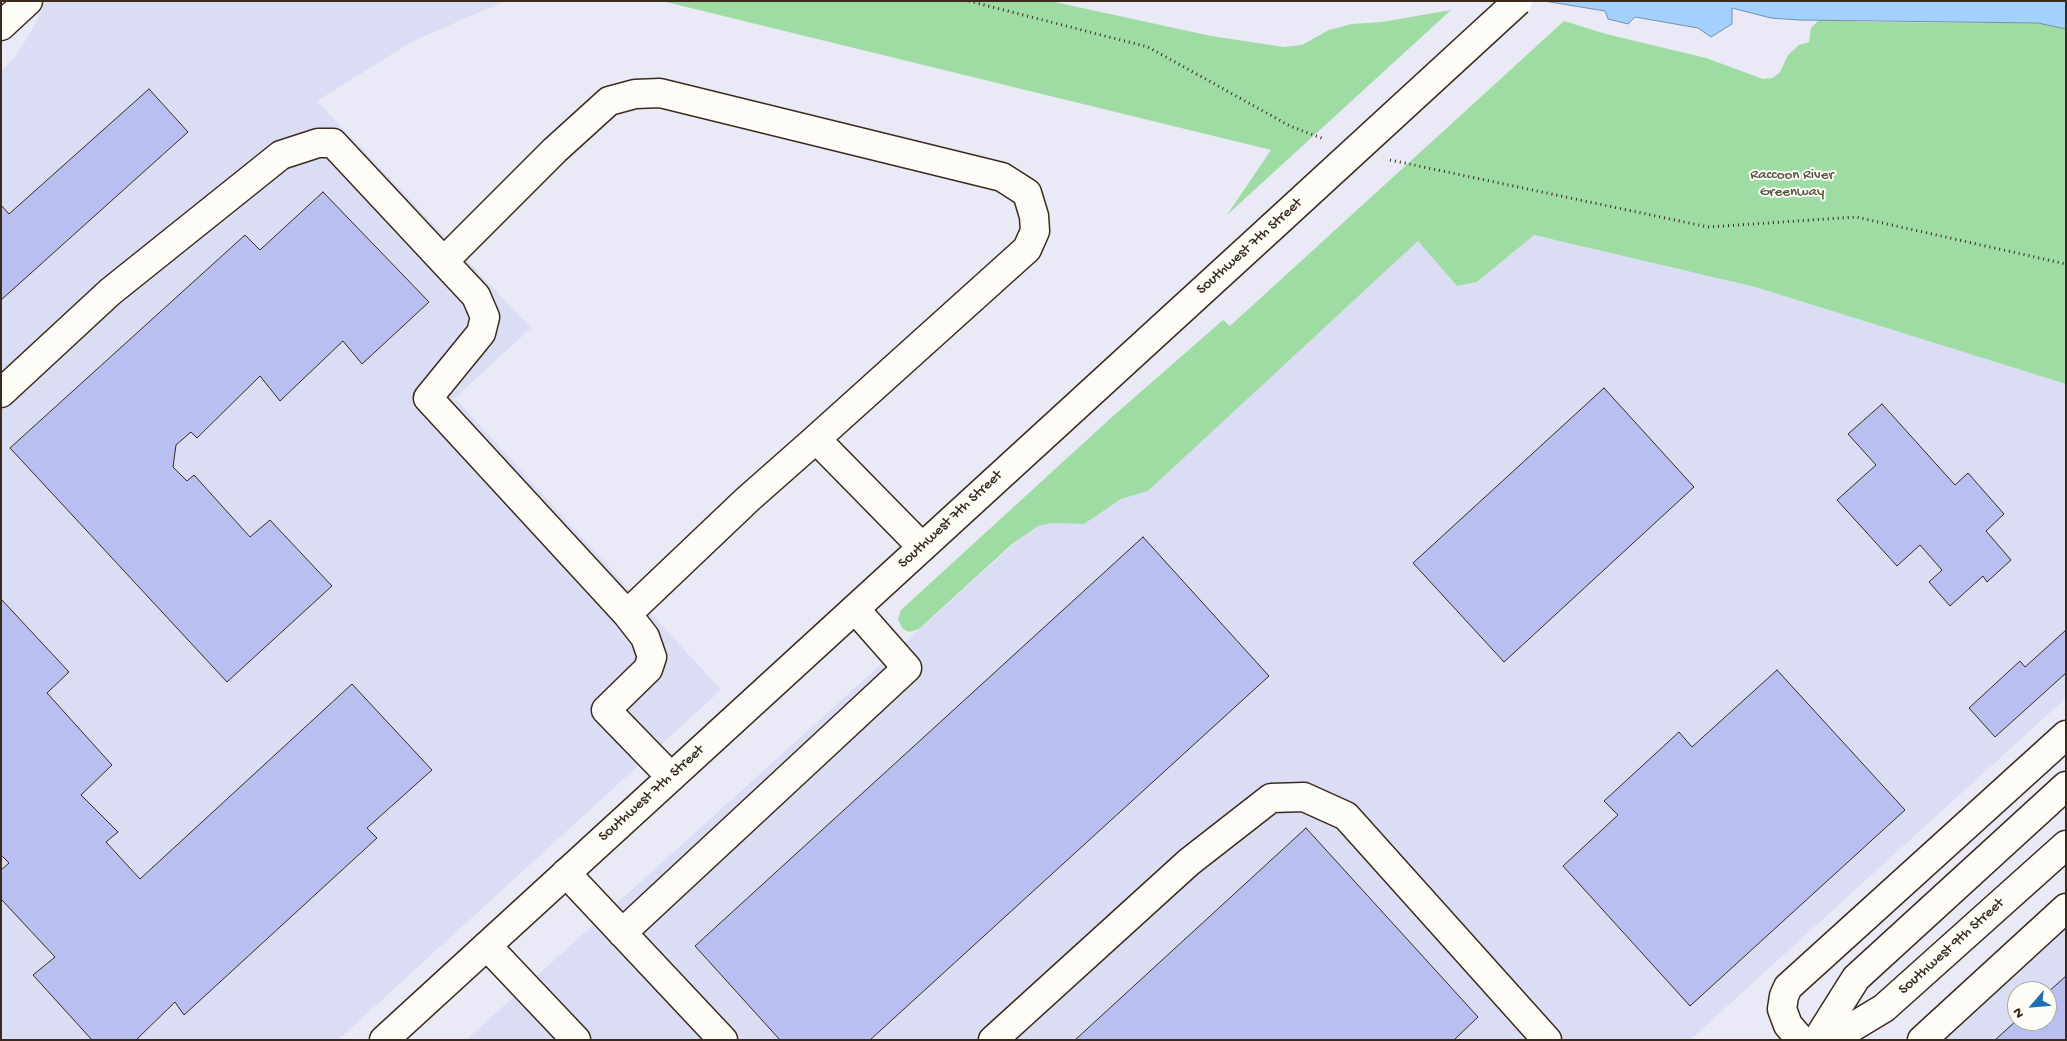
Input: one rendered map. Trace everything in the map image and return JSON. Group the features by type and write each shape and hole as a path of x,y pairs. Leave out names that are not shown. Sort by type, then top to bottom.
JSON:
{"main road":[{"path":"1,26 28,1"},
{"name":"Southwest 7th Street","path":"384,1040 1518,1"},
{"path":"444,261 555,150 609,102 635,94 660,93 1002,176 1027,193 1034,216 1034,231 1027,250 816,440 748,498 627,614"},
{"path":"1,393 110,292 281,155 318,143 333,143 476,296 485,317 481,333 428,398 627,614 645,637 652,657 648,669 606,710 671,777"},
{"path":"816,440 922,547"},
{"path":"622,932 907,668 855,609"},
{"path":"1801,1040 1788,1025 1782,1009 1788,987 2066,735"},
{"path":"1817,1040 1856,978 2066,786"},
{"path":"993,1040 1189,862 1263,804 1271,798 1304,797 1346,816 1547,1040"},
{"name":"Southwest 9th Street","path":"1831,1040 1884,1008 2066,845"},
{"path":"566,873 724,1040"},
{"path":"1922,1040 2066,908"},
{"path":"487,946 576,1040"}],"path":[{"path":"969,1 1148,47 1290,126 1326,140"},
{"path":"1382,158 1708,227 1856,217 2066,264"}],"shaded area":[{"path":"46,1 505,1 413,41 317,101 531,328 455,398 721,690 338,1040 1,1040 1,72 15,57 31,32"},
{"path":"1533,235 1754,287 2066,384 2066,698 1690,1040 466,1040 1026,533 1038,526 1052,523 1084,524 1121,499 1148,491 1418,241 1457,286 1477,282"},
{"path":"2066,906 2066,1040 1930,1040"}],"green space":[{"path":"662,1 1050,1 1211,36 1284,47 1302,45 1329,30 1352,24 1382,22 1451,10 1227,215 1271,150"},
{"name":"Raccoon River Greenway","path":"1820,19 1868,22 2038,23 2066,29 2066,384 1755,287 1534,235 1477,282 1457,286 1418,241 1148,491 1121,499 1084,524 1052,523 1038,526 1012,544 919,629 909,632 902,628 898,619 901,610 1112,417 1223,320 1230,326 1564,21 1606,34 1706,58 1763,79 1773,78 1780,72 1788,55 1799,45 1809,42 1811,28"}],"water":[{"path":"1544,1 2066,1 2066,29 2038,23 1799,20 1771,18 1732,8 1732,24 1711,37 1698,28 1635,17 1628,24 1608,19 1605,11"}],"building":[{"path":"149,89 188,132 1,300 1,205 9,214"},
{"path":"323,192 429,302 362,364 343,341 280,401 260,376 197,438 191,432 176,445 173,467 187,481 194,475 250,537 270,520 332,586 227,682 10,448 245,235 260,250"},
{"path":"1604,388 1694,487 1504,662 1413,563"},
{"path":"1882,404 1955,485 1968,473 2004,514 1986,531 2011,560 1987,582 1983,576 1950,606 1929,582 1942,570 1920,545 1897,566 1837,500 1876,465 1848,434"},
{"path":"1143,537 1269,676 870,1040 780,1040 695,946"},
{"path":"1,599 69,672 47,693 112,765 81,795 118,832 106,842 140,879 352,684 432,770 367,828 377,838 184,1015 175,1002 136,1040 92,1040 33,975 55,957 1,899 1,870 9,863 1,855"},
{"path":"2066,630 2066,673 1995,737 1969,708 2020,661 2025,667"},
{"path":"1777,670 1905,810 1690,1006 1563,866 1618,815 1604,801 1679,732 1692,747"},
{"path":"1306,828 1478,1017 1454,1040 1075,1040"},
{"path":"2066,976 2066,1040 1995,1040 2007,1029 2007,1031 2057,1031 2057,984"}]}
